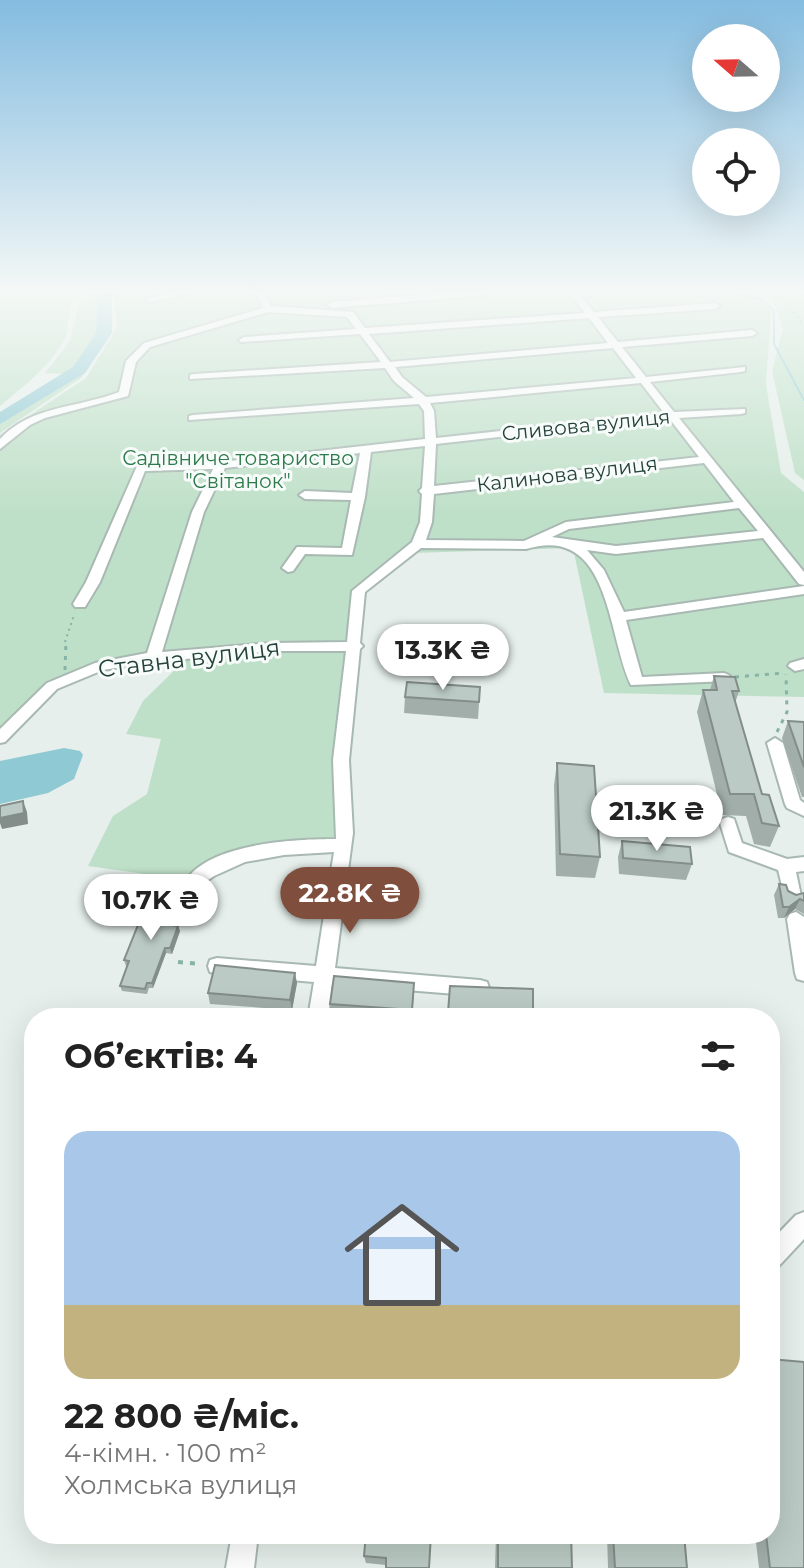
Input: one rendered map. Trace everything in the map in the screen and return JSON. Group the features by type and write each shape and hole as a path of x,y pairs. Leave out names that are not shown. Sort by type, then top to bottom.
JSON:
{"street":[{"path":"0,446 11,432 36,417 124,394 130,365"},
{"path":"194,377 384,365"},
{"path":"319,1008 343,846 341,760 356,646 359,591 418,544 426,522 425,491 431,441 429,411 422,399 387,365"},
{"path":"633,365 804,581"},
{"path":"193,418 741,369"},
{"name":"Сливова вулиця","path":"80,604 93,582 141,468 221,465 671,415 741,411"},
{"path":"288,568 301,550 348,552 366,448"},
{"name":"Калинова вулиця","path":"425,491 708,459"},
{"path":"153,657 198,512 221,465"},
{"path":"305,495 359,497"},
{"path":"418,544 515,546 566,526 744,504"},
{"path":"538,539 616,550 768,534"},
{"path":"572,544 594,563 617,617 636,682 724,678"},
{"path":"617,617 804,590"},
{"name":"Ставна вулиця","path":"0,738 46,691 68,677 100,666 153,657 280,647 356,646"},
{"path":"775,743 793,804 804,810"},
{"path":"728,823 735,847 795,865 792,896"},
{"path":"193,883 211,869 246,857 297,847 343,846"},
{"path":"796,919 803,947 804,973"},
{"path":"217,966 499,989"},
{"path":"780,1248 804,1223"},
{"path":"240,1568 244,1544"}],"path":[{"path":"68,677 65,643 80,604"},
{"path":"724,678 795,667"},
{"path":"775,743 777,730 787,712 783,688 795,667"},
{"path":"178,962 217,966"}],"green space":[{"path":"0,365 46,365 34,377 0,406"},
{"path":"51,365 74,365 67,374 45,373"},
{"path":"90,365 81,378 0,433 0,414 20,408"},
{"name":"Садівниче товариство \"Світанок\"","path":"94,365 767,365 766,385 781,473 804,492 804,697 604,693 573,548 413,553 366,591 361,652 348,652 333,762 334,839 313,840 188,880 88,866 113,816 147,794 161,739 126,734 143,701 185,660 136,662 81,676 53,691 0,744 0,435 86,378"},
{"path":"774,365 804,365 804,480 795,473 772,371"}],"water":[{"path":"64,748 80,751 83,755 74,779 48,793 0,804 0,761"}],"building":[{"path":"714,676 735,677 739,691 732,691 762,794 769,795 779,826 762,823 754,794 730,794 703,690 717,690"},
{"path":"407,682 480,687 479,702 405,697"},
{"path":"788,721 804,722 804,767"},
{"path":"557,763 594,766 600,857 560,854"},
{"path":"23,801 24,813 0,818 0,806"},
{"path":"622,841 690,847 692,864 623,858"},
{"path":"779,884 786,885 788,891 796,895 804,893 804,901 800,899 789,907 783,907"},
{"path":"154,895 182,898 172,925 178,926 170,948 165,948 152,983 147,983 145,989 120,986 129,961 124,960"},
{"path":"215,965 295,973 290,1000 208,993"},
{"path":"334,976 414,983 412,1008 330,1004"},
{"path":"450,986 533,989 533,1008 448,1008"},
{"path":"780,1360 804,1362 804,1568 770,1568 767,1544 780,1544"},
{"path":"365,1544 430,1544 429,1568 386,1568 386,1558 364,1556"},
{"path":"498,1544 571,1544 572,1568 498,1568"},
{"path":"614,1544 685,1544 687,1568 615,1568"}],"waterway":[{"path":"0,419 82,365"},
{"path":"785,365 804,400"}]}
